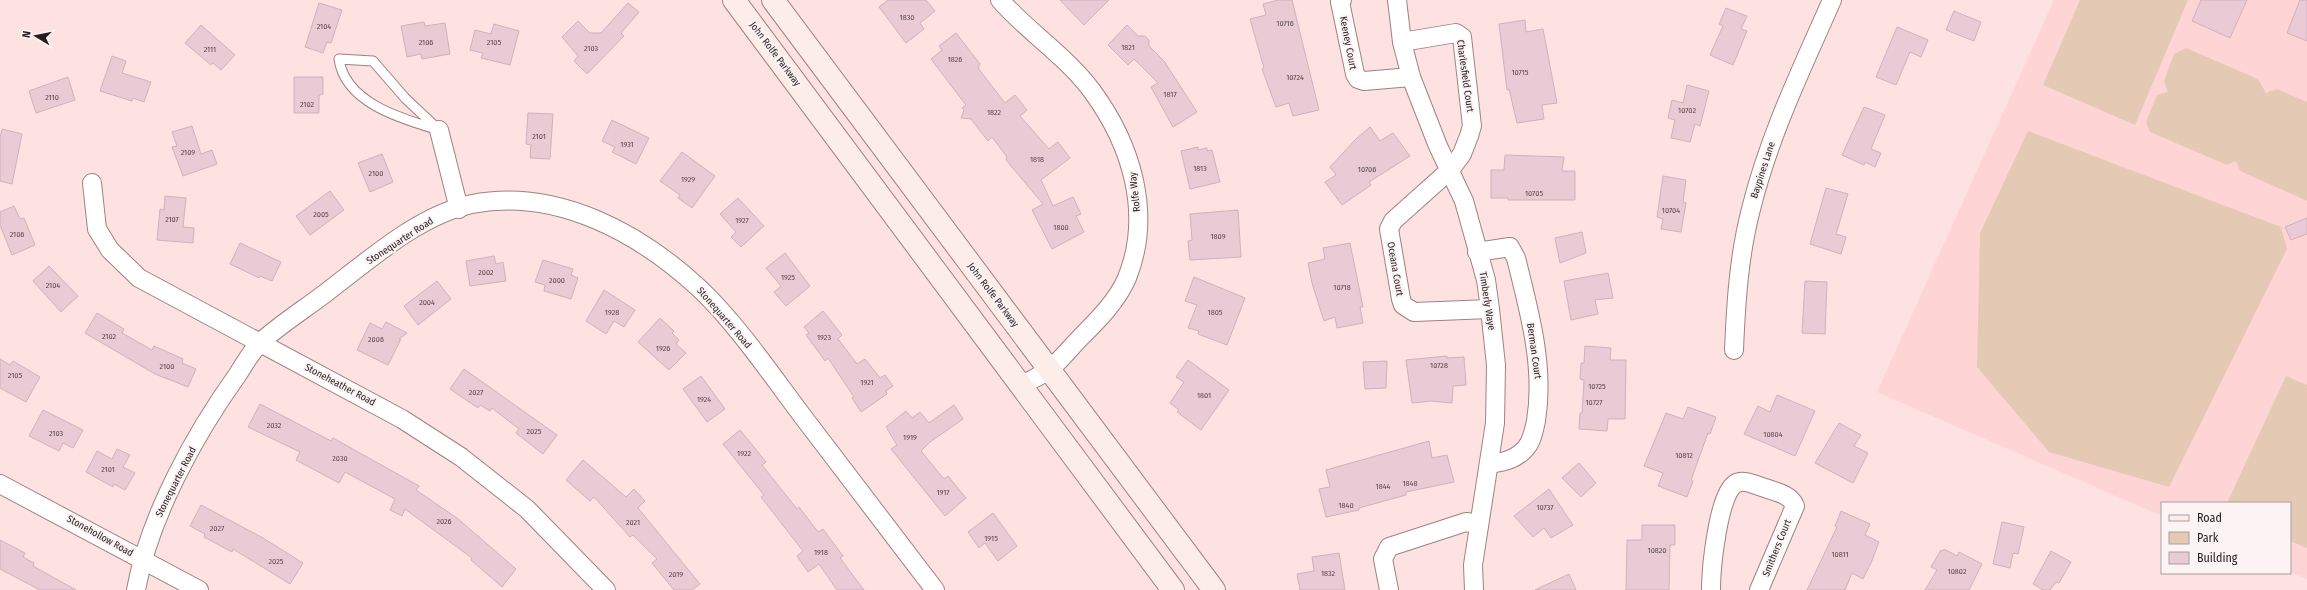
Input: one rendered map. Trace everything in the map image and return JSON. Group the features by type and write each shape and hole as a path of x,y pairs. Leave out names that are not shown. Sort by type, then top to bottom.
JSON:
{"main road":[{"name":"John Rolfe Parkway","path":"734,0 1173,590"},
{"name":"John Rolfe Parkway","path":"773,0 1214,590"}],"street":[{"name":"Rolfe Way","path":"1000,0 1016,18 1074,70 1092,91 1117,128 1134,174 1138,226 1134,251 1127,278 1112,303 1099,319 1049,370 1020,386"},
{"name":"Keeney Court","path":"1342,0 1340,2 1355,74 1358,80 1364,81 1411,77"},
{"name":"Timberly Waye","path":"1397,0 1402,42 1411,77 1464,201 1486,280 1490,310 1496,365 1495,423 1473,566 1474,590"},
{"name":"Baypines Lane","path":"1734,350 1740,263 1759,178 1776,128 1829,1"},
{"name":"Charlesfield Court","path":"1402,42 1456,33 1462,37 1472,126 1462,154 1450,170"},
{"path":"439,130 459,208"},
{"name":"Oceana Court","path":"1450,170 1393,221 1389,229 1401,299 1403,305 1414,312 1490,310"},
{"name":"Stoneheather Road","path":"92,183 97,229 110,250 139,278 402,419 461,457 527,509 606,590"},
{"name":"Stonequarter Road","path":"136,590 141,559 155,522 180,471 218,402 260,343 385,249 425,223 459,208 480,203 522,202 565,209 601,221 643,244 668,262 702,291 723,314 935,590"},
{"name":"Berman Court","path":"1477,252 1510,246 1516,258 1536,347 1539,377 1535,422 1531,440 1526,448 1509,460 1489,464"},
{"name":"Smithers Court","path":"1712,590 1714,546 1721,514 1730,488 1736,483 1745,482 1788,496 1795,506 1760,590"},
{"name":"Stonehollow Road","path":"0,484 199,590"},
{"path":"1389,590 1383,559 1389,547 1396,543 1466,522 1479,524"}],"lane":[{"path":"339,59 373,61 405,98 439,130 406,120 381,108 351,89 341,71 339,59"}],"shaded area":[{"path":"2054,0 2307,0 2307,579 2291,572 2291,502 2161,502 2161,516 1877,392"}],"green space":[{"path":"2080,0 2188,0 2135,125 2043,85"},
{"path":"2186,48 2258,79 2266,93 2277,89 2307,102 2307,201 2240,171 2236,161 2227,165 2150,132 2146,122 2157,95 2168,92 2164,81 2174,54"},
{"path":"2028,131 2281,227 2287,249 2169,487 2049,452 1977,367 1980,233"},
{"path":"2286,376 2307,385 2307,548 2291,541 2291,502 2227,502"}],"building":[{"path":"888,0 926,0 935,11 920,23 924,29 906,43 879,7"},
{"path":"1060,0 1109,0 1084,25"},
{"path":"1278,0 1292,0 1319,110 1293,116 1289,103 1276,107 1262,69 1264,68 1250,19 1266,15 1263,4"},
{"path":"2201,0 2247,0 2230,38 2192,21"},
{"path":"2300,0 2307,0 2307,41 2287,33"},
{"path":"319,3 342,10 331,43 327,42 323,53 305,47"},
{"path":"628,3 639,12 621,33 624,36 587,74 574,61 578,56 562,37 578,21 590,33 601,33"},
{"path":"1726,8 1747,16 1741,29 1747,31 1733,65 1710,55 1723,26 1719,24"},
{"path":"1954,11 1981,22 1974,41 1946,30"},
{"path":"1525,20 1526,32 1543,29 1557,103 1542,105 1544,119 1517,123 1509,89 1507,90 1499,24"},
{"path":"424,22 425,26 445,23 450,54 422,59 421,54 407,57 401,26"},
{"path":"494,24 519,31 510,65 481,58 483,53 470,50 475,30 491,34"},
{"path":"201,25 235,55 221,70 213,63 211,65 185,43"},
{"path":"1127,25 1138,36 1145,36 1149,40 1149,46 1164,61 1197,112 1173,127 1151,87 1158,83 1134,59 1128,65 1108,45"},
{"path":"1897,27 1928,40 1921,57 1910,52 1896,85 1876,77"},
{"path":"956,33 980,64 978,68 1005,103 1015,95 1027,110 1020,116 1049,149 1058,142 1070,158 1041,180 1053,206 1073,197 1081,214 1076,216 1084,232 1052,249 1032,210 1043,204 1006,160 1007,157 992,137 988,141 971,119 961,118 964,110 962,108 966,105 931,59 942,50 939,46"},
{"path":"112,56 126,61 122,73 151,82 144,102 133,98 132,101 100,91"},
{"path":"68,77 75,100 36,113 29,91"},
{"path":"294,77 323,77 323,94 319,95 319,113 294,113"},
{"path":"1687,85 1709,91 1700,126 1695,124 1690,142 1671,138 1675,120 1668,118 1672,100 1683,103"},
{"path":"1864,107 1885,115 1871,149 1881,153 1875,167 1865,162 1864,165 1842,155"},
{"path":"528,113 553,114 550,159 530,158 531,145 526,144"},
{"path":"612,120 649,138 636,164 612,152 615,147 602,141"},
{"path":"192,126 201,154 212,150 217,164 183,176 172,147 177,146 172,132"},
{"path":"1370,127 1380,141 1393,133 1410,156 1369,182 1371,185 1342,205 1325,182 1336,175 1330,167 1356,139"},
{"path":"2,129 22,134 12,184 0,181 0,137"},
{"path":"1198,147 1198,150 1207,148 1207,151 1212,150 1220,182 1190,189 1181,151"},
{"path":"682,152 715,176 692,208 678,198 680,195 660,181"},
{"path":"382,154 393,182 370,192 358,163"},
{"path":"1505,155 1564,157 1562,171 1575,171 1575,200 1508,200 1508,198 1491,198 1491,170 1504,170"},
{"path":"1663,176 1686,180 1683,202 1686,203 1681,232 1661,229 1663,219 1657,217"},
{"path":"1826,188 1848,194 1836,234 1846,237 1841,254 1810,244"},
{"path":"330,191 344,210 310,235 296,216"},
{"path":"165,196 186,198 183,227 194,228 193,243 157,240 160,209 164,210"},
{"path":"738,198 764,226 741,247 731,237 736,232 720,214"},
{"path":"14,206 20,219 24,218 35,245 12,255 0,225 0,212"},
{"path":"1238,210 1241,257 1190,260 1188,241 1192,240 1190,214"},
{"path":"2307,218 2307,234 2291,240 2285,227"},
{"path":"1582,232 1586,253 1560,263 1555,238"},
{"path":"240,243 281,262 272,281 260,276 259,278 230,264"},
{"path":"1350,243 1363,307 1360,307 1363,323 1337,328 1335,317 1324,321 1312,283 1308,263 1325,259 1323,248"},
{"path":"785,253 810,286 786,306 774,292 781,286 766,268"},
{"path":"494,256 496,264 503,262 506,281 470,286 466,261"},
{"path":"543,260 573,269 571,275 578,278 571,299 544,291 545,285 535,282"},
{"path":"49,266 78,296 61,312 33,281"},
{"path":"1608,273 1613,298 1595,300 1598,314 1571,320 1564,281"},
{"path":"1194,277 1245,298 1227,345 1198,334 1199,331 1188,328 1197,305 1185,301"},
{"path":"437,281 451,299 418,325 404,306"},
{"path":"1805,281 1827,282 1825,334 1802,333"},
{"path":"604,290 635,310 624,327 614,321 606,334 586,321"},
{"path":"823,311 842,335 838,339 857,364 865,359 880,378 885,375 893,386 886,391 887,394 861,412 852,398 854,397 828,358 825,361 806,335 809,333 804,327"},
{"path":"97,313 124,329 122,333 152,350 154,346 183,359 182,363 196,369 188,387 155,374 85,333"},
{"path":"660,318 674,331 672,333 679,340 676,344 686,353 669,370 638,342"},
{"path":"386,322 407,333 399,339 401,339 388,365 357,350 370,323 382,329"},
{"path":"1585,346 1611,348 1610,360 1626,360 1625,419 1608,419 1607,431 1579,429 1580,413 1582,413 1584,380 1580,379 1581,363 1584,363"},
{"path":"1447,356 1447,358 1464,357 1466,385 1453,386 1452,403 1431,401 1412,403 1406,360"},
{"path":"0,359 10,365 13,361 40,377 26,402 0,388"},
{"path":"1188,360 1229,390 1201,430 1177,412 1179,410 1170,403 1184,382 1176,377"},
{"path":"1387,361 1386,388 1365,389 1363,362"},
{"path":"464,369 557,435 543,454 516,433 519,429 492,408 490,411 480,405 478,408 450,389"},
{"path":"701,376 725,409 707,422 683,389"},
{"path":"1777,395 1815,411 1795,456 1744,434 1758,406 1770,412"},
{"path":"260,404 331,441 333,438 419,486 416,490 457,518 516,569 502,587 471,560 472,558 405,509 402,516 390,510 395,499 345,472 339,483 296,460 300,452 248,427"},
{"path":"954,405 963,419 930,442 921,451 944,479 948,476 966,498 945,516 891,449 897,445 886,427 906,411 912,418 920,412 929,423"},
{"path":"1688,407 1716,417 1710,434 1708,433 1691,480 1693,481 1687,497 1658,486 1663,473 1644,466 1666,413 1683,419"},
{"path":"43,410 83,430 73,448 63,443 59,451 29,436"},
{"path":"1839,423 1861,435 1854,446 1868,453 1853,483 1815,463"},
{"path":"740,430 766,462 762,465 797,509 799,507 818,532 823,529 843,556 840,558 864,590 837,590 819,564 808,572 797,556 803,551 761,497 764,495 723,444"},
{"path":"1429,441 1432,458 1447,455 1454,482 1406,492 1406,495 1359,508 1359,510 1326,517 1319,489 1330,487 1326,470"},
{"path":"117,449 130,455 123,467 135,473 125,490 114,484 113,487 86,472 97,451 112,459"},
{"path":"583,460 626,497 634,489 645,501 638,508 700,584 692,590 674,590 652,563 657,559 633,535 630,537 594,497 590,501 566,480"},
{"path":"1579,463 1596,483 1581,497 1562,478"},
{"path":"1549,489 1573,525 1551,538 1544,528 1533,537 1514,516"},
{"path":"201,505 263,538 303,563 290,584 233,549 232,552 204,537 205,534 190,526"},
{"path":"1841,511 1870,524 1865,535 1879,542 1871,563 1863,579 1852,573 1845,590 1807,590 1837,527 1835,526"},
{"path":"993,513 1017,546 998,561 985,543 979,548 968,532"},
{"path":"2002,522 2024,527 2018,554 2013,553 2010,568 1993,564"},
{"path":"1642,525 1675,525 1675,545 1670,545 1669,590 1626,590 1627,540 1642,540"},
{"path":"0,540 25,553 23,557 34,563 33,566 76,590 40,590 0,569"},
{"path":"1944,549 1957,556 1959,552 1982,564 1969,590 1925,590 1937,570 1931,567 1941,550 1943,551"},
{"path":"2051,551 2071,562 2059,583 2056,582 2050,590 2043,590 2033,584"},
{"path":"1339,553 1345,590 1300,590 1297,574 1314,571 1312,557"},
{"path":"1569,574 1576,590 1535,590"}]}
